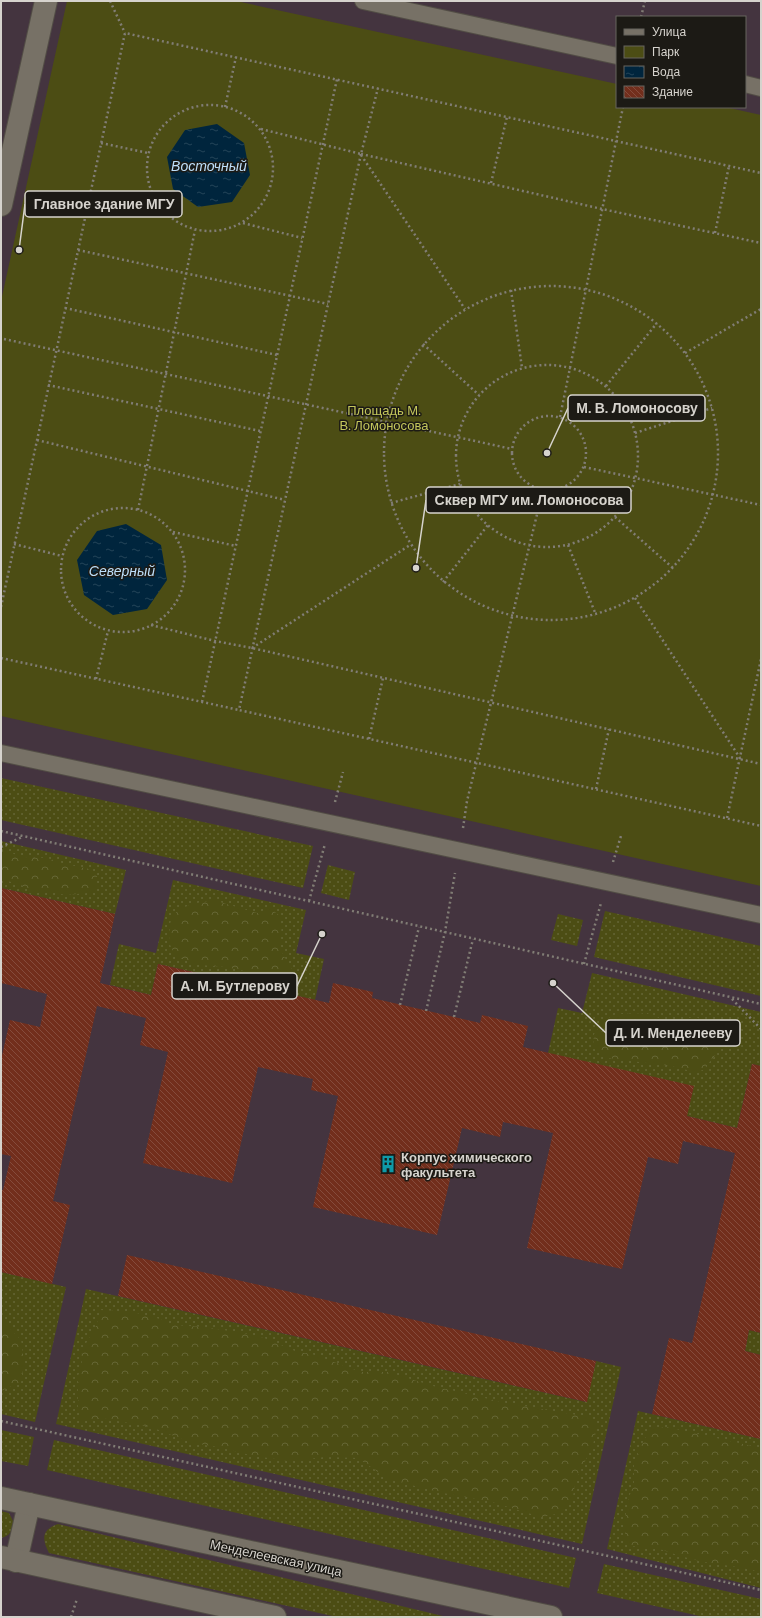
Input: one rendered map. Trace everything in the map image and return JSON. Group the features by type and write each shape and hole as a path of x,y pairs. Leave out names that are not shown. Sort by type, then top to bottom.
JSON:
{"street":[{"path":"1,206 46,1"},
{"name":"Менделеевская улица","path":"1,1498 551,1617"},
{"path":"29,1504 9,1559 275,1617"}],"lane":[{"path":"363,1 616,56"},
{"path":"746,84 761,88"},
{"path":"1,754 761,915"}],"path":[{"path":"1,607 125,33 110,1"},
{"path":"642,16 645,1"},
{"path":"125,33 761,173"},
{"path":"225,106 236,58"},
{"path":"202,702 337,79"},
{"path":"239,710 361,154 378,88"},
{"path":"261,129 272,154 273,174 269,193 258,210 243,223 211,232 195,230 177,222 161,210 151,192 147,173 148,153 156,135 169,120 186,110 205,105 225,106 240,113 261,129 322,145 602,209 761,243"},
{"path":"560,417 623,108"},
{"path":"491,183 507,116"},
{"path":"101,143 148,153"},
{"path":"361,154 465,309"},
{"path":"715,233 729,166"},
{"path":"243,223 302,238"},
{"path":"138,510 195,230"},
{"path":"78,250 328,304"},
{"path":"549,285 586,289 623,302 657,323 685,353 701,380 712,408 718,452 713,495 698,534 673,568 635,598 596,615 554,621 512,616 476,603 443,582 410,545 391,503 383,462 386,422 400,380 423,344 465,309 511,290 549,285"},
{"path":"511,290 522,368"},
{"path":"65,308 277,355"},
{"path":"685,353 761,309"},
{"path":"606,386 657,323"},
{"path":"4,339 512,449"},
{"path":"423,344 479,395"},
{"path":"546,364 570,368 589,375 606,386 624,407 635,433 638,456 636,478 628,499 615,517 594,534 568,545 549,547 530,545 507,538 488,525 471,506 460,484 456,460 458,437 466,414 479,395 499,378 522,368 546,364"},
{"path":"48,385 260,431"},
{"path":"635,433 712,408"},
{"path":"547,416 560,417 571,423 580,431 585,443 587,455 584,467 578,478 568,486 556,490 543,490 532,487 523,480 516,471 512,460 512,449 516,436 523,426 534,418 547,416"},
{"path":"36,440 285,500"},
{"path":"584,467 761,505"},
{"path":"391,503 460,484"},
{"path":"467,801 543,490"},
{"path":"118,508 138,510 157,518 172,532 181,548 185,566 183,584 177,601 166,615 151,625 138,631 108,631 90,623 76,610 65,594 61,575 62,556 70,538 82,523 99,512 118,508"},
{"path":"615,517 673,568"},
{"path":"443,582 488,525"},
{"path":"172,532 236,546"},
{"path":"14,544 62,556"},
{"path":"252,648 410,545"},
{"path":"568,545 596,615"},
{"path":"635,598 740,758"},
{"path":"151,625 215,641 252,648 761,764"},
{"path":"96,679 108,631"},
{"path":"1,658 761,826"},
{"path":"727,818 761,659"},
{"path":"369,739 383,678"},
{"path":"596,789 609,729"},
{"path":"1,831 761,1004"},
{"path":"1,847 23,836"},
{"path":"400,1005 419,927"},
{"path":"426,1010 445,932"},
{"path":"454,1017 473,939"},
{"path":"731,998 761,1029"},
{"path":"1,1421 761,1590"}],"shaded area":[{"path":"1,1 761,1 761,1617 1,1617"}],"green space":[{"name":"Площадь М. В. Ломоносова","path":"67,1 236,1 616,84 616,108 730,108 761,115 761,886 1,716 1,301"},
{"path":"1,778 313,846 303,888 1,820"},
{"path":"1,841 126,870 115,914 1,888"},
{"path":"1,850 24,857 47,858 65,864 89,869 97,874 96,887 88,893 66,895 44,891 31,891 21,885 1,879"},
{"path":"328,865 355,872 349,900 321,893"},
{"path":"173,880 306,910 296,953 324,959 315,1000 158,964 151,995 110,985 119,944 156,953"},
{"path":"213,900 257,913 270,908 280,916 281,948 286,960 292,967 290,980 275,979 237,969 192,963 179,957 174,952 170,945 169,936 171,920 174,914 192,904"},
{"path":"605,911 761,946 761,996 594,957"},
{"path":"558,914 583,920 577,946 551,940"},
{"path":"592,973 761,1012 761,1066 752,1064 737,1128 687,1116 548,1053 558,1008 582,1013"},
{"path":"648,1013 674,1025 694,1016 712,1025 718,1031 721,1042 717,1053 703,1070 695,1072 671,1066 607,1058 593,1048 594,1034 605,1020 616,1014"},
{"path":"1,1272 66,1287 35,1422 1,1414"},
{"path":"86,1289 586,1402 596,1361 621,1367 582,1544 56,1424"},
{"path":"101,1310 133,1312 160,1319 174,1325 204,1327 249,1334 267,1339 295,1351 315,1355 361,1372 388,1372 433,1386 506,1403 589,1417 597,1427 593,1445 576,1480 572,1501 561,1513 541,1517 492,1502 438,1492 388,1479 358,1458 325,1457 290,1461 254,1456 218,1447 192,1443 151,1427 101,1418 80,1420 78,1406 78,1376 82,1365 81,1352 96,1326"},
{"path":"1,1319 21,1340 24,1361 21,1382 1,1391"},
{"path":"749,1330 761,1333 761,1355 745,1351"},
{"path":"638,1411 761,1439 761,1588 607,1549"},
{"path":"667,1427 761,1448 761,1574 751,1569 704,1562 663,1550 632,1546 625,1540 625,1520 628,1500 634,1483 634,1463 650,1429"},
{"path":"1,1430 34,1437 28,1466 1,1461"},
{"path":"54,1440 576,1558 569,1588 47,1470"},
{"path":"1,1511 9,1513 14,1523 10,1533 1,1538"},
{"path":"58,1524 447,1617 337,1617 49,1553 44,1536 48,1529"},
{"path":"604,1564 761,1599 761,1617 704,1617 597,1593"}],"water":[{"name":"Восточный","path":"217,124 244,143 250,175 232,202 198,207 173,189 167,157 185,130"},
{"name":"Северный","path":"126,524 161,545 167,580 147,609 113,615 84,595 77,560 97,531"}],"building":[{"name":"Корпус химического факультета","path":"1,888 115,914 100,983 151,995 158,964 329,1003 333,983 373,992 372,998 480,1023 482,1015 528,1026 523,1047 694,1086 687,1116 737,1128 752,1064 761,1066 761,1333 749,1330 745,1351 761,1355 761,1439 652,1414 669,1338 692,1343 735,1153 683,1141 678,1164 648,1157 622,1269 527,1248 553,1133 503,1122 500,1137 462,1128 437,1235 313,1207 338,1096 311,1090 313,1079 258,1067 232,1183 143,1163 168,1052 140,1045 146,1018 97,1006 53,1201 70,1205 52,1284 1,1272 1,1190 3,1190 11,1156 1,1154 1,1060 10,1020 40,1027 47,994 1,983"},
{"path":"127,1255 596,1361 587,1402 118,1296"}],"place":[{"name":"Главное здание МГУ","path":"19,250"},
{"name":"М. В. Ломоносову","path":"547,453"},
{"name":"Сквер МГУ им. Ломоносова","path":"416,568"},
{"name":"А. М. Бутлерову","path":"322,934"},
{"name":"Д. И. Менделееву","path":"553,983"},
{"name":"Корпус химического факультета","path":"388,1164"}]}
